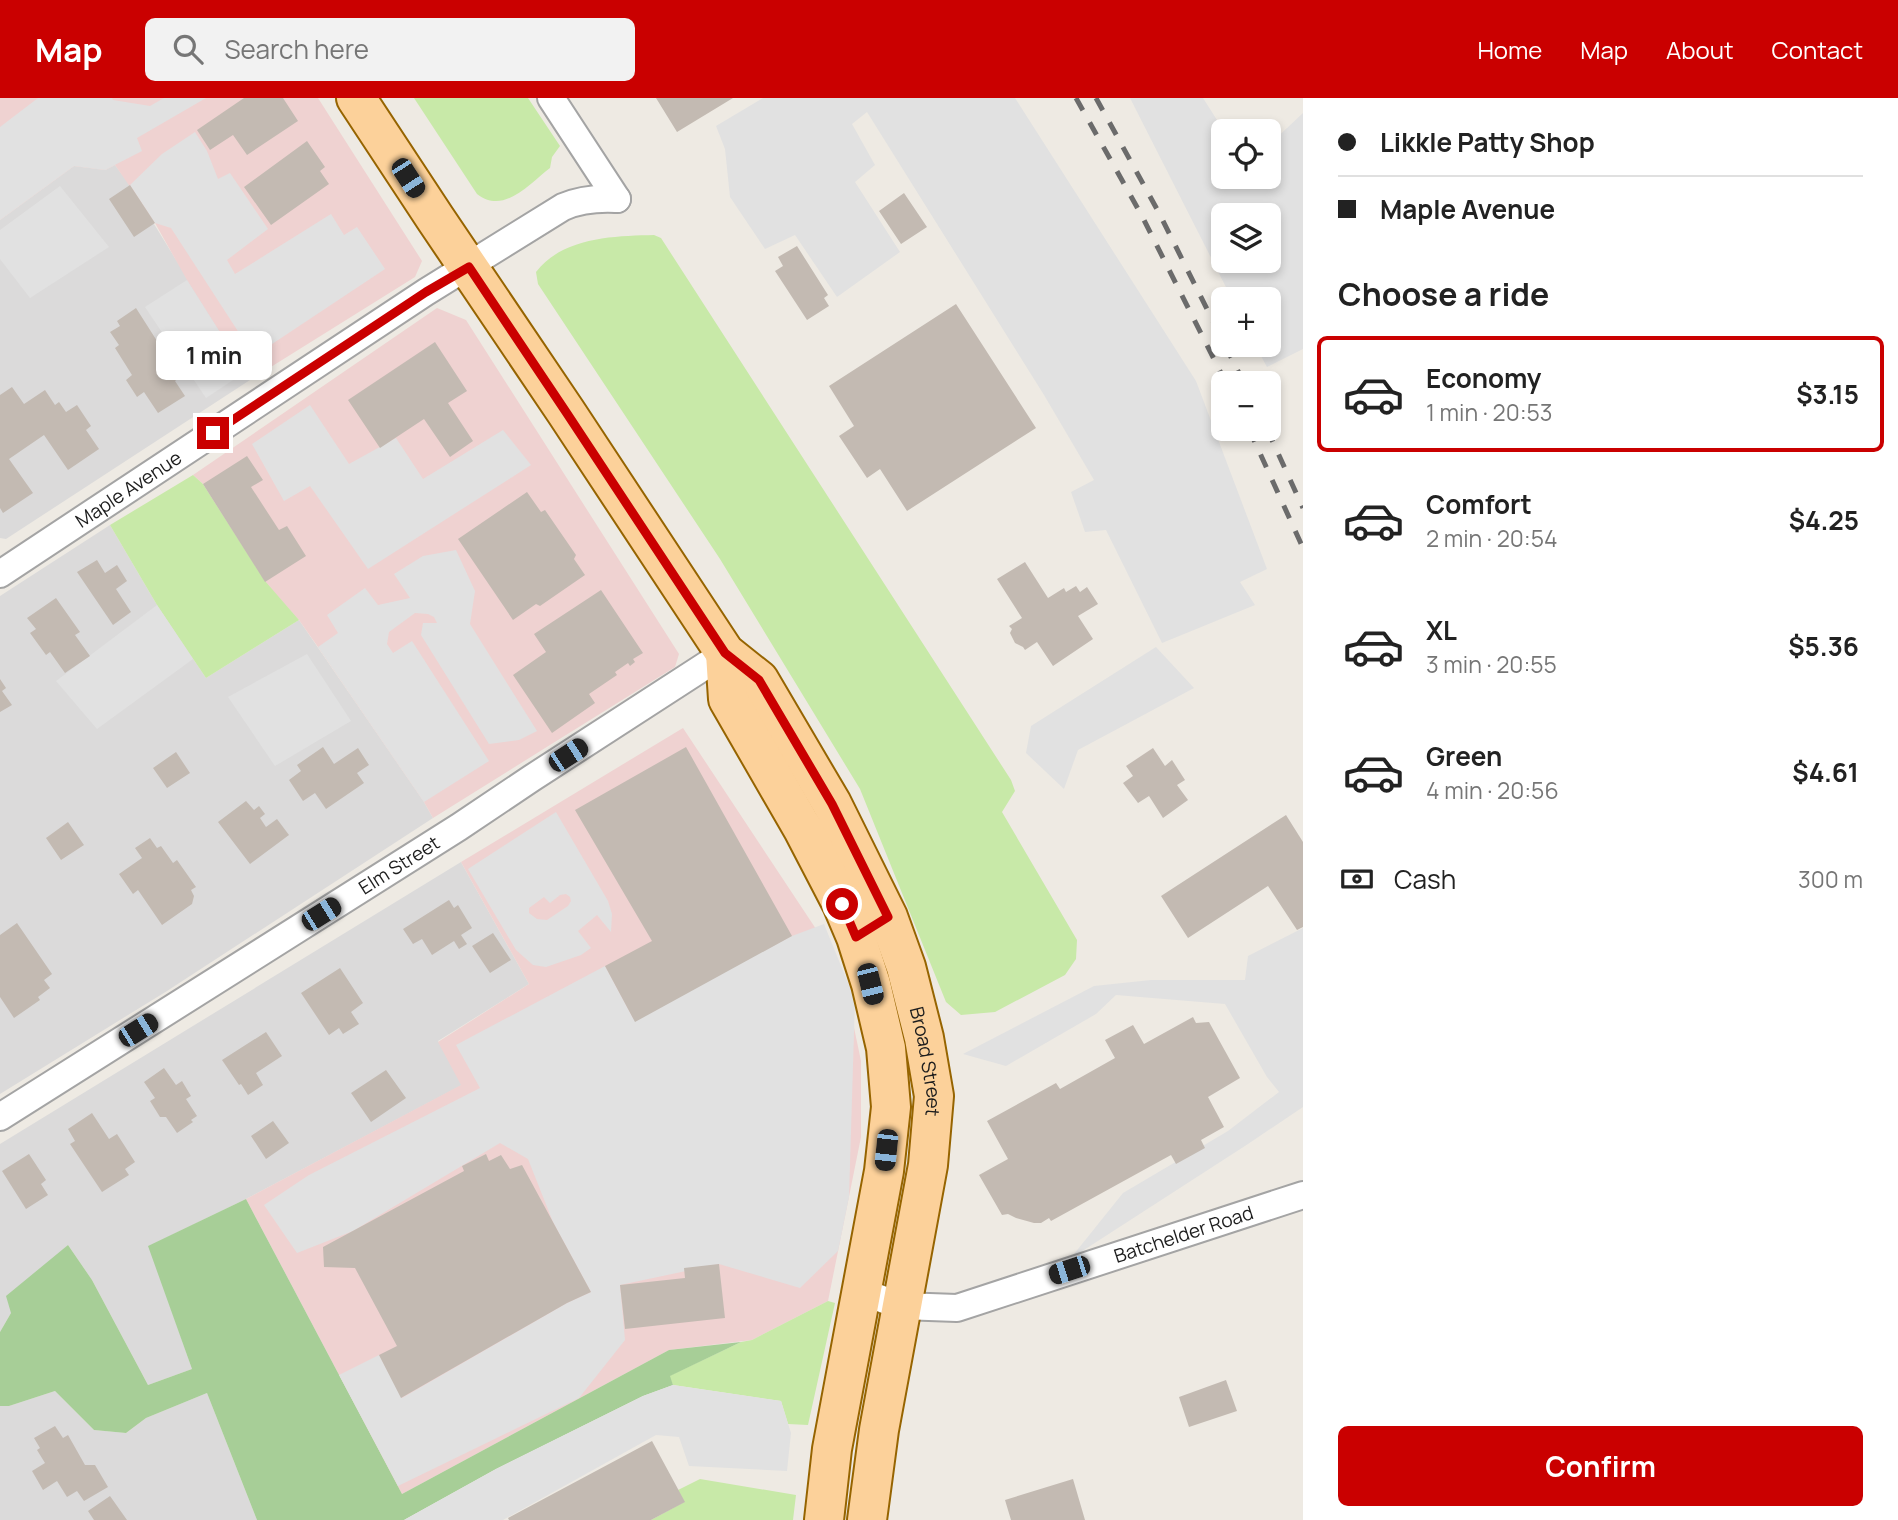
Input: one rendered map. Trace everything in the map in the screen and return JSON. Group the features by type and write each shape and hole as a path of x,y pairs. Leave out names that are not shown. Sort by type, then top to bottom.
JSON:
{"main road":[{"name":"Broad Street","path":"356,98 725,653 759,680 832,804 888,917 906,967 924,1038 934,1096 928,1165 879,1430 867,1520"},
{"name":"Broad Street","path":"725,653 728,699 803,829 842,904 856,937 886,1048 891,1107 878,1208 860,1291 832,1449 824,1520"},
{"path":"856,937 888,917"},
{"path":"886,1048 924,1038"}],"street":[{"name":"Maple Avenue","path":"1,570 426,292 572,203 617,198 551,98"},
{"name":"Elm Street","path":"0,1117 459,827 725,653"},
{"name":"Batchelder Road","path":"860,1291 901,1306 957,1308 1303,1195"}],"shaded area":[{"path":"0,98 318,98 422,261 415,277 250,380 187,280 155,223 115,165 105,170 74,166 0,220"},
{"path":"38,98 112,98 150,106 164,98 206,98 137,138 142,151 105,170 74,166 0,220 0,127"},
{"path":"763,98 1015,98 1196,381 1211,421 1211,441 1219,441 1267,569 1240,582 1255,605 1162,643 1106,530 1085,532 1071,492 1094,480 867,112 852,124 875,165 855,182 900,252 837,297 795,235 765,249 730,197 725,149 716,126"},
{"path":"1130,98 1203,98 1216,119 1211,119 1211,189 1281,189 1281,134 1303,113 1303,349 1267,367 1262,357 1281,357 1281,287 1226,287 1219,273 1281,273 1281,203 1211,203 1211,258"},
{"path":"195,132 207,151 218,179 230,173 268,229 227,260 235,274 331,214 344,235 357,227 385,269 254,356 171,228 155,223 130,185 162,154"},
{"path":"115,165 250,380 6,539 0,538 0,220 74,166 105,170"},
{"path":"60,186 109,247 30,298 0,259 0,230"},
{"path":"187,280 245,372 206,398 145,307"},
{"path":"437,308 466,320 679,654 675,667 433,818 318,647 299,620 265,582 203,484 193,475"},
{"path":"310,405 349,464 396,438 423,479 503,430 531,465 368,569 310,486 284,501 252,444"},
{"path":"110,525 157,605 206,678 299,620 433,818 167,991 0,1094 0,596"},
{"path":"456,550 475,591 470,624 537,731 519,740 489,744 421,635 423,623 437,623 434,617 415,613 389,632 387,644 393,653 412,641 489,761 424,802 318,647 338,633 327,615 365,588 378,605 410,598 394,574 423,556"},
{"path":"157,605 193,659 97,729 56,681"},
{"path":"1156,647 1194,688 1078,750 1064,789 1026,753 1031,726"},
{"path":"307,654 351,721 275,766 228,697"},
{"path":"683,728 818,932 843,975 861,1061 861,1137 828,1301 752,1340 669,1350 402,1494 246,1199 461,1085 438,1042 529,984 461,862"},
{"path":"556,812 608,901 612,914 611,932 597,915 578,931 591,948 581,955 546,967 533,965 516,950 468,869","holes":["566,894 570,897 568,906 547,920 537,919 529,913 529,908 544,897 550,903 560,895"]},
{"path":"461,862 529,984 438,1041 462,1085 246,1199 149,1246 192,1369 148,1385 92,1280 68,1245 11,1313 0,1332 0,1144"},
{"path":"824,924 855,1000 849,1197 838,1251 800,1288 719,1264 620,1285 625,1340 579,1398 398,1486 339,1375 379,1355 402,1398 567,1303 591,1292 553,1222 528,1159 500,1143 353,1231 297,1253 264,1205 309,1175 480,1088 456,1045 605,966 633,1018 792,936"},
{"path":"1303,928 1303,1107 1070,1259 1123,1193 1228,1131 1279,1092 1267,1077 1225,1004 1116,995 1096,1014 1006,1066 963,1054 1094,986 1151,980 1245,980 1248,956"},
{"path":"673,1385 781,1401 791,1433 787,1471 689,1466 679,1437 656,1435 503,1520 404,1520 496,1469 643,1396"},
{"path":"55,1391 94,1430 126,1433 146,1418 207,1393 257,1520 0,1520 0,1406 9,1406"}],"green space":[{"path":"414,98 528,98 560,146 552,157 550,168 525,189 506,199 487,200 477,194"},
{"path":"654,235 661,238 1011,780 1015,791 1002,812 1077,940 1076,959 1065,975 995,1012 961,1015 946,1002 860,789 720,559 538,284 536,272 547,260 575,245 606,238"},
{"path":"193,475 203,484 265,581 299,620 206,678 157,605 110,525"},
{"path":"246,1199 402,1494 669,1350 741,1342 670,1376 673,1385 643,1396 496,1469 404,1520 257,1520 207,1393 146,1418 126,1433 94,1430 55,1391 9,1406 0,1406 0,1332 11,1313 6,1296 68,1245 92,1280 148,1385 192,1369 148,1246"},
{"path":"828,1301 835,1303 808,1425 788,1424 781,1401 673,1385 669,1376 741,1342 752,1340"},
{"path":"700,1479 796,1495 793,1520 651,1520 684,1502 678,1490"}],"building":[{"path":"244,98 283,98 298,121 247,155 233,135 210,150 197,130"},
{"path":"656,98 733,98 677,132"},
{"path":"307,141 325,167 320,171 329,184 271,225 244,187"},
{"path":"130,185 155,223 134,237 109,199"},
{"path":"904,193 927,227 901,244 879,211"},
{"path":"797,246 828,295 824,298 829,306 807,320 775,271 783,266 778,257"},
{"path":"956,304 1036,428 907,511 880,469 867,478 839,436 854,426 829,386"},
{"path":"136,308 180,377 175,381 185,396 158,413 144,392 137,397 126,380 132,375 115,348 119,345 110,332 120,326 117,321"},
{"path":"435,342 467,391 448,403 473,441 450,457 424,419 380,448 348,400"},
{"path":"12,387 24,404 45,390 55,405 59,402 66,412 77,405 91,426 86,430 99,449 68,470 44,435 9,459 33,493 3,513 0,508 0,395"},
{"path":"247,456 263,480 251,487 279,530 287,526 306,556 265,582 203,484"},
{"path":"527,492 541,512 545,510 576,555 574,559 585,575 540,606 536,604 513,620 458,539"},
{"path":"97,560 105,573 117,565 127,581 116,589 131,612 113,625 77,572"},
{"path":"1025,562 1048,598 1064,588 1066,592 1076,586 1080,592 1087,587 1098,604 1078,616 1093,639 1053,666 1037,642 1025,650 1015,643 1010,633 1012,629 1009,626 1022,618 997,579"},
{"path":"601,590 643,653 633,659 635,662 630,666 628,663 615,672 617,675 589,694 595,703 552,733 513,675 546,652 534,634"},
{"path":"56,598 80,632 75,635 90,656 65,673 50,652 46,655 30,633 36,629 27,618"},
{"path":"0,679 6,688 2,691 12,705 0,712"},
{"path":"323,747 334,764 358,748 369,765 357,773 364,783 326,809 315,793 303,801 289,780 301,771 297,765"},
{"path":"686,747 792,936 635,1022 605,966 652,941 575,810"},
{"path":"1153,748 1165,766 1172,760 1185,780 1177,785 1188,800 1163,818 1149,796 1138,803 1123,783 1133,776 1126,766"},
{"path":"176,752 190,773 167,788 153,768"},
{"path":"246,801 254,810 259,806 265,814 260,818 266,827 277,819 289,835 250,864 218,822"},
{"path":"1286,815 1303,842 1303,927 1297,930 1268,886 1188,938 1161,896"},
{"path":"68,822 84,845 61,860 46,838"},
{"path":"150,838 157,848 161,846 173,863 177,860 196,887 191,890 194,896 192,904 162,925 138,890 133,894 119,874 142,858 135,848"},
{"path":"449,900 454,908 458,905 472,928 461,935 467,944 459,949 454,941 432,955 422,939 413,944 403,929"},
{"path":"17,923 52,974 44,980 50,988 38,997 40,1000 14,1018 0,997 0,935"},
{"path":"493,933 511,960 490,973 472,946"},
{"path":"340,968 363,1003 351,1012 359,1024 343,1034 339,1028 329,1035 301,993"},
{"path":"1193,1017 1196,1023 1209,1022 1240,1078 1208,1097 1224,1127 1201,1140 1205,1148 1176,1164 1171,1155 1051,1221 1049,1218 1041,1223 1034,1223 1008,1214 1002,1215 979,1175 1008,1159 987,1121 1056,1083 1060,1089 1115,1058 1105,1040 1133,1025 1144,1044"},
{"path":"266,1032 282,1056 256,1073 263,1085 248,1095 222,1060"},
{"path":"164,1068 176,1085 182,1081 191,1096 186,1099 197,1116 177,1133 166,1117 160,1117 150,1101 155,1098 144,1082"},
{"path":"386,1070 406,1098 371,1122 351,1093"},
{"path":"92,1113 109,1139 117,1134 135,1162 125,1169 129,1175 102,1192 70,1144 75,1141 68,1129"},
{"path":"273,1121 289,1143 266,1159 251,1136"},
{"path":"29,1154 46,1180 41,1184 48,1195 26,1209 2,1171"},
{"path":"486,1154 489,1161 501,1155 510,1169 522,1165 591,1292 401,1398 379,1355 397,1346 355,1268 324,1267 323,1247 464,1171 462,1166"},
{"path":"719,1264 725,1318 625,1329 620,1285 685,1278 684,1268"},
{"path":"1226,1380 1237,1411 1189,1427 1179,1397"},
{"path":"55,1426 63,1438 68,1435 85,1465 95,1465 108,1487 84,1501 77,1491 67,1497 57,1481 43,1490 32,1471 45,1463 34,1438"},
{"path":"652,1441 685,1502 651,1520 509,1520 508,1518"},
{"path":"1073,1479 1085,1520 1011,1520 1005,1500"},
{"path":"110,1496 127,1520 94,1520 88,1511"}],"railway":[{"path":"1076,98 1142,216 1220,371"},
{"path":"1096,98 1158,211 1211,317"},
{"path":"1231,357 1238,371"},
{"path":"1254,441 1303,548"},
{"path":"1272,441 1303,508"}],"route":[{"path":"213,433 426,292 469,267 725,653 759,680 832,804 888,917 856,937 842,904"}]}
